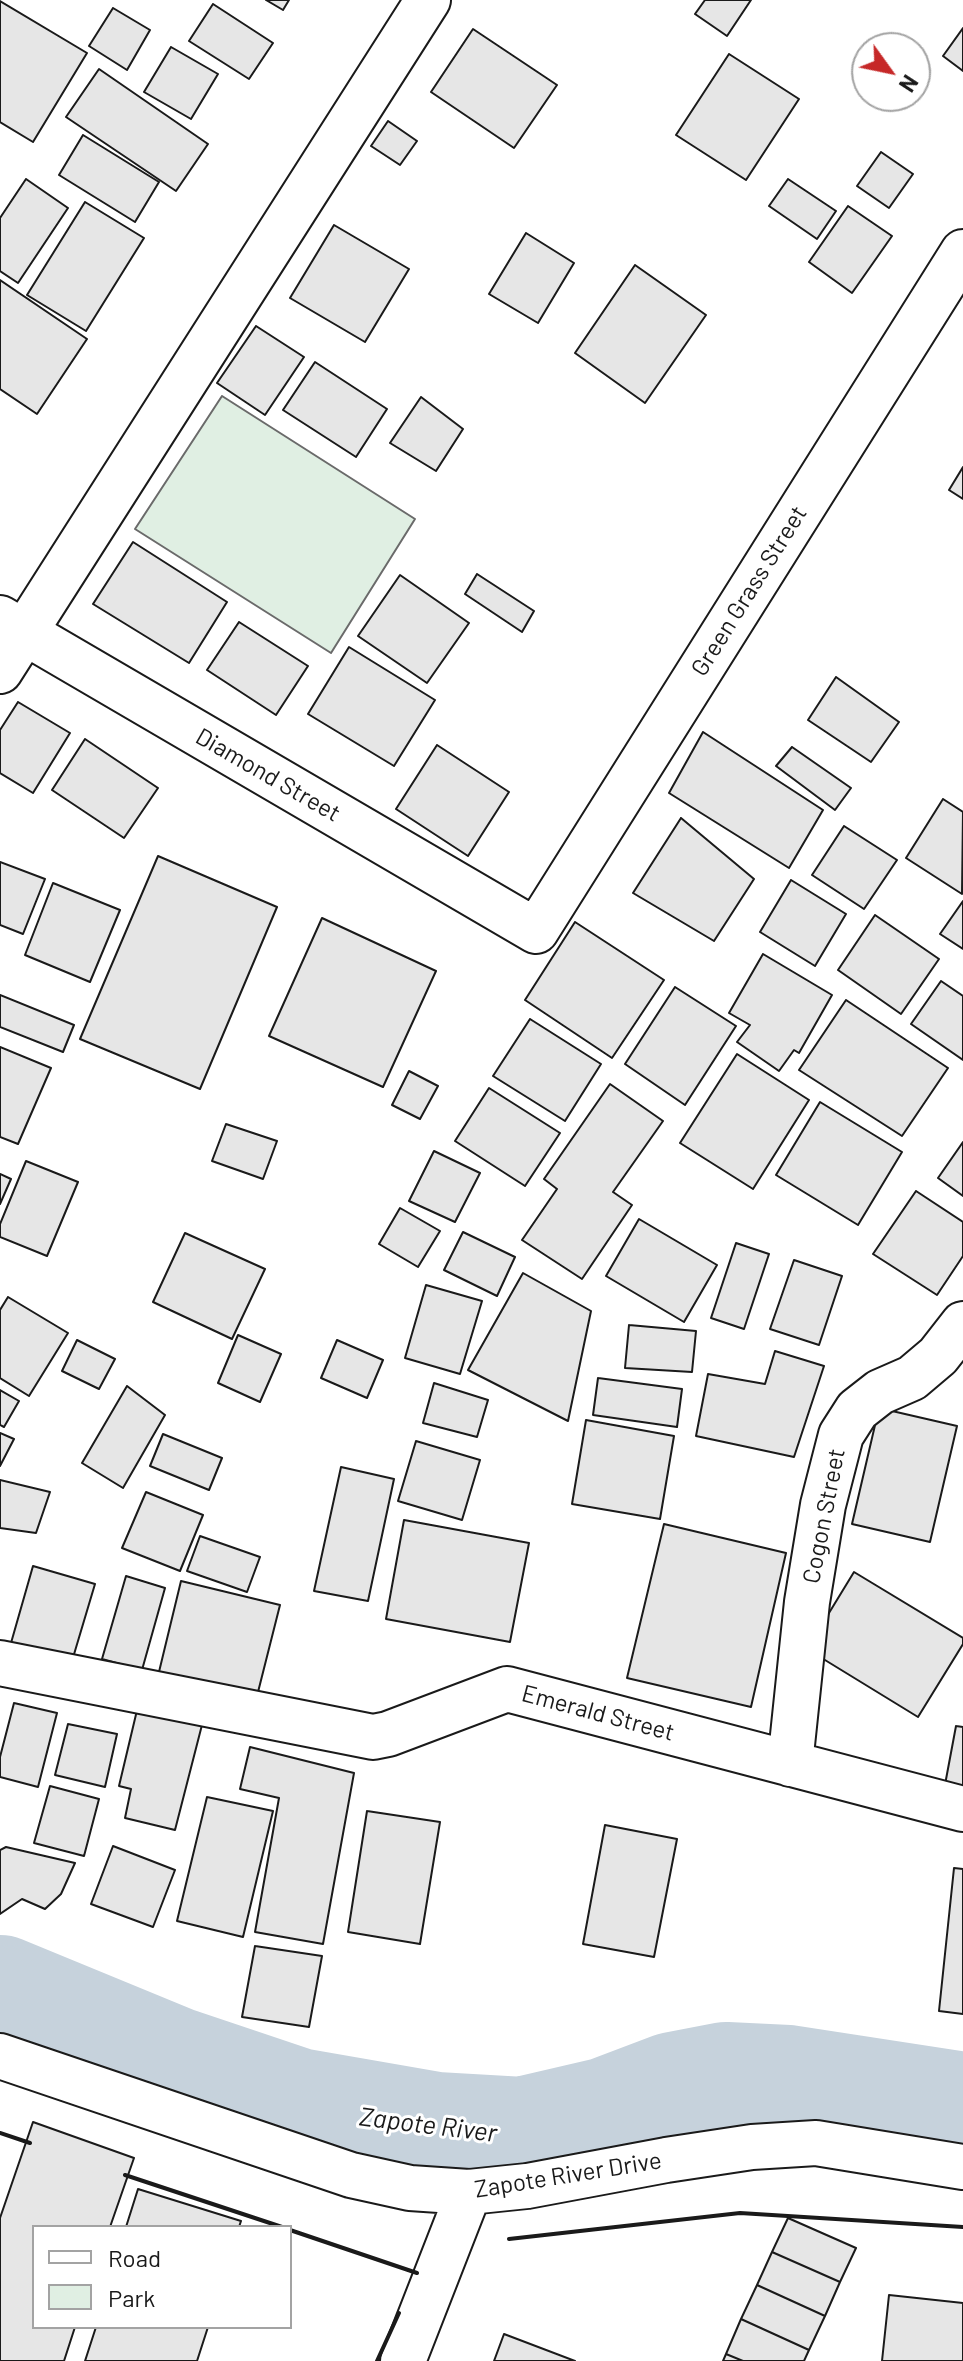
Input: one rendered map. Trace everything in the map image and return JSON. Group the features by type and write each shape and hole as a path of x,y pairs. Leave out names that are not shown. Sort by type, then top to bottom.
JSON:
{"street":[{"path":"0,671 12,625 428,0"},
{"name":"Green Grass Street","path":"536,931 963,252"},
{"name":"Diamond Street","path":"12,625 536,931"},
{"name":"Cogon Street","path":"790,1764 807,1602 823,1505 841,1435 857,1410 880,1392 912,1378 938,1356 963,1324"},
{"name":"Emerald Street","path":"0,1663 373,1737 507,1689 963,1809"},
{"name":"Zapote River Drive","path":"0,2056 351,2175 410,2188 469,2192 527,2186 738,2149 816,2143 963,2167"},
{"path":"403,2361 469,2192"}],"green space":[{"path":"222,396 415,519 331,653 135,529"}],"building":[{"path":"266,0 289,0 283,10"},
{"path":"705,0 751,0 727,36 695,14"},
{"path":"0,1 87,53 33,142 0,122"},
{"path":"213,4 273,43 249,79 189,41"},
{"path":"113,8 150,30 127,70 89,46"},
{"path":"963,28 963,71 943,56"},
{"path":"473,29 557,85 514,148 431,92"},
{"path":"171,47 218,74 191,119 144,92"},
{"path":"729,54 799,99 746,180 676,135"},
{"path":"99,69 208,144 176,191 66,117"},
{"path":"388,121 417,141 400,165 371,146"},
{"path":"83,135 159,182 135,222 59,175"},
{"path":"881,152 913,174 889,208 857,186"},
{"path":"26,179 68,208 18,283 0,271 0,218"},
{"path":"788,179 836,211 817,239 769,206"},
{"path":"85,202 144,238 86,331 27,295"},
{"path":"848,206 892,236 852,293 809,262"},
{"path":"334,225 409,269 365,342 290,298"},
{"path":"526,233 574,263 538,323 489,294"},
{"path":"635,265 706,315 645,403 575,353"},
{"path":"0,280 87,339 37,414 0,389"},
{"path":"256,326 304,357 265,415 217,383"},
{"path":"315,362 387,409 356,457 283,410"},
{"path":"421,397 463,429 436,471 390,443"},
{"path":"963,467 963,499 949,490"},
{"path":"133,542 227,602 189,663 93,604"},
{"path":"477,574 534,611 522,632 465,594"},
{"path":"400,575 469,623 427,683 358,636"},
{"path":"239,622 308,666 276,715 207,670"},
{"path":"349,647 435,700 394,766 308,714"},
{"path":"836,677 899,722 871,762 808,720"},
{"path":"18,702 70,733 33,793 0,773 0,730"},
{"path":"703,732 823,810 789,868 669,793"},
{"path":"85,739 158,788 124,838 52,790"},
{"path":"437,745 509,792 468,856 396,809"},
{"path":"792,747 851,788 835,810 776,766"},
{"path":"943,799 963,812 962,894 906,858"},
{"path":"681,818 754,879 714,941 633,893"},
{"path":"844,826 897,860 864,909 812,875"},
{"path":"158,856 277,907 200,1089 80,1039"},
{"path":"0,862 45,879 23,934 0,925"},
{"path":"791,880 846,914 815,966 760,932"},
{"path":"53,883 120,910 90,982 25,955"},
{"path":"963,901 963,949 940,934"},
{"path":"875,915 939,959 901,1014 838,970"},
{"path":"322,918 436,971 383,1087 269,1036"},
{"path":"575,922 664,980 612,1058 525,1000"},
{"path":"763,954 832,995 799,1053 794,1050 779,1071 737,1042 750,1025 729,1013"},
{"path":"941,981 963,996 963,1060 911,1024"},
{"path":"675,987 736,1026 685,1105 625,1064"},
{"path":"0,995 74,1025 63,1052 0,1027"},
{"path":"846,1000 948,1068 902,1136 799,1070"},
{"path":"530,1019 601,1064 565,1121 493,1076"},
{"path":"0,1047 51,1068 18,1144 0,1137"},
{"path":"737,1054 809,1100 753,1189 680,1143"},
{"path":"409,1071 438,1086 420,1119 392,1105"},
{"path":"610,1084 663,1121 613,1192 632,1205 582,1279 522,1240 557,1189 544,1179"},
{"path":"489,1088 560,1133 525,1186 455,1141"},
{"path":"820,1102 902,1152 858,1225 776,1175"},
{"path":"226,1124 277,1141 263,1179 212,1161"},
{"path":"963,1142 963,1196 938,1178"},
{"path":"434,1151 480,1173 455,1222 409,1201"},
{"path":"26,1161 78,1182 47,1256 0,1237 0,1224"},
{"path":"0,1174 11,1179 0,1204"},
{"path":"916,1191 963,1222 963,1256 937,1295 873,1254"},
{"path":"400,1208 440,1231 418,1267 379,1244"},
{"path":"639,1219 717,1265 684,1322 606,1276"},
{"path":"463,1232 515,1257 497,1296 444,1270"},
{"path":"185,1233 265,1269 232,1339 153,1302"},
{"path":"736,1243 769,1254 744,1329 711,1318"},
{"path":"794,1260 842,1276 819,1345 770,1329"},
{"path":"523,1273 591,1311 568,1421 468,1370"},
{"path":"426,1285 482,1301 460,1374 405,1358"},
{"path":"8,1297 68,1333 29,1396 0,1378 0,1310"},
{"path":"629,1325 696,1331 692,1372 625,1368"},
{"path":"238,1335 281,1354 260,1402 218,1383"},
{"path":"77,1340 115,1359 99,1389 62,1371"},
{"path":"337,1340 383,1360 367,1398 321,1378"},
{"path":"775,1351 824,1366 794,1457 696,1436 708,1374 765,1384"},
{"path":"598,1378 682,1389 677,1427 593,1415"},
{"path":"434,1383 488,1400 477,1437 423,1423"},
{"path":"127,1386 165,1415 123,1488 82,1463"},
{"path":"0,1390 19,1401 4,1427 0,1425"},
{"path":"879,1408 957,1426 930,1542 852,1524"},
{"path":"586,1420 674,1436 660,1519 572,1504"},
{"path":"0,1433 14,1439 0,1466"},
{"path":"163,1434 222,1458 209,1490 150,1466"},
{"path":"416,1441 480,1460 462,1520 398,1501"},
{"path":"341,1467 394,1479 368,1601 314,1591"},
{"path":"0,1480 50,1492 36,1533 0,1528"},
{"path":"146,1492 203,1515 180,1571 122,1548"},
{"path":"404,1520 529,1543 510,1642 386,1619"},
{"path":"664,1524 786,1553 751,1707 627,1678"},
{"path":"200,1536 260,1557 247,1592 187,1571"},
{"path":"33,1566 95,1584 72,1661 11,1643"},
{"path":"854,1572 963,1638 963,1644 918,1717 807,1649"},
{"path":"126,1576 165,1588 142,1670 102,1659"},
{"path":"181,1581 280,1605 256,1700 158,1676"},
{"path":"14,1703 57,1713 38,1787 0,1777 0,1757"},
{"path":"138,1706 203,1721 175,1830 125,1818 131,1789 119,1786"},
{"path":"68,1724 117,1734 105,1787 55,1775"},
{"path":"956,1726 963,1727 963,1793 944,1790"},
{"path":"250,1747 354,1773 323,1944 255,1932 279,1798 240,1789"},
{"path":"50,1786 99,1799 84,1856 34,1843"},
{"path":"207,1797 273,1811 243,1937 177,1921"},
{"path":"367,1811 440,1822 420,1944 348,1932"},
{"path":"605,1825 677,1839 654,1957 583,1944"},
{"path":"113,1846 175,1870 153,1927 91,1904"},
{"path":"6,1847 75,1863 61,1894 45,1909 22,1899 0,1914 0,1850"},
{"path":"954,1868 963,1869 963,2014 939,2011"},
{"path":"255,1946 322,1956 309,2027 242,2017"},
{"path":"33,2122 134,2158 111,2225 32,2225 32,2329 74,2329 64,2361 0,2361 0,2218"},
{"path":"138,2189 241,2221 240,2225 127,2225"},
{"path":"788,2218 856,2248 840,2282 772,2252"},
{"path":"772,2252 840,2282 825,2316 757,2285"},
{"path":"757,2285 825,2316 809,2350 741,2319"},
{"path":"889,2295 963,2303 963,2361 882,2361"},
{"path":"741,2319 809,2350 804,2361 743,2361 726,2354"},
{"path":"95,2329 207,2329 197,2361 85,2361"},
{"path":"504,2334 575,2361 494,2361"},
{"path":"726,2354 743,2361 723,2361"}],"waterway":[{"name":"Zapote River","path":"0,1994 175,2066 297,2107 435,2131 522,2136 608,2116 674,2091 726,2081 788,2084 963,2111"}],"wall":[{"path":"0,2133 30,2143"},
{"path":"125,2175 276,2225"},
{"path":"509,2239 740,2213 963,2227"},
{"path":"292,2231 417,2273"},
{"path":"377,2361 399,2313"}]}
